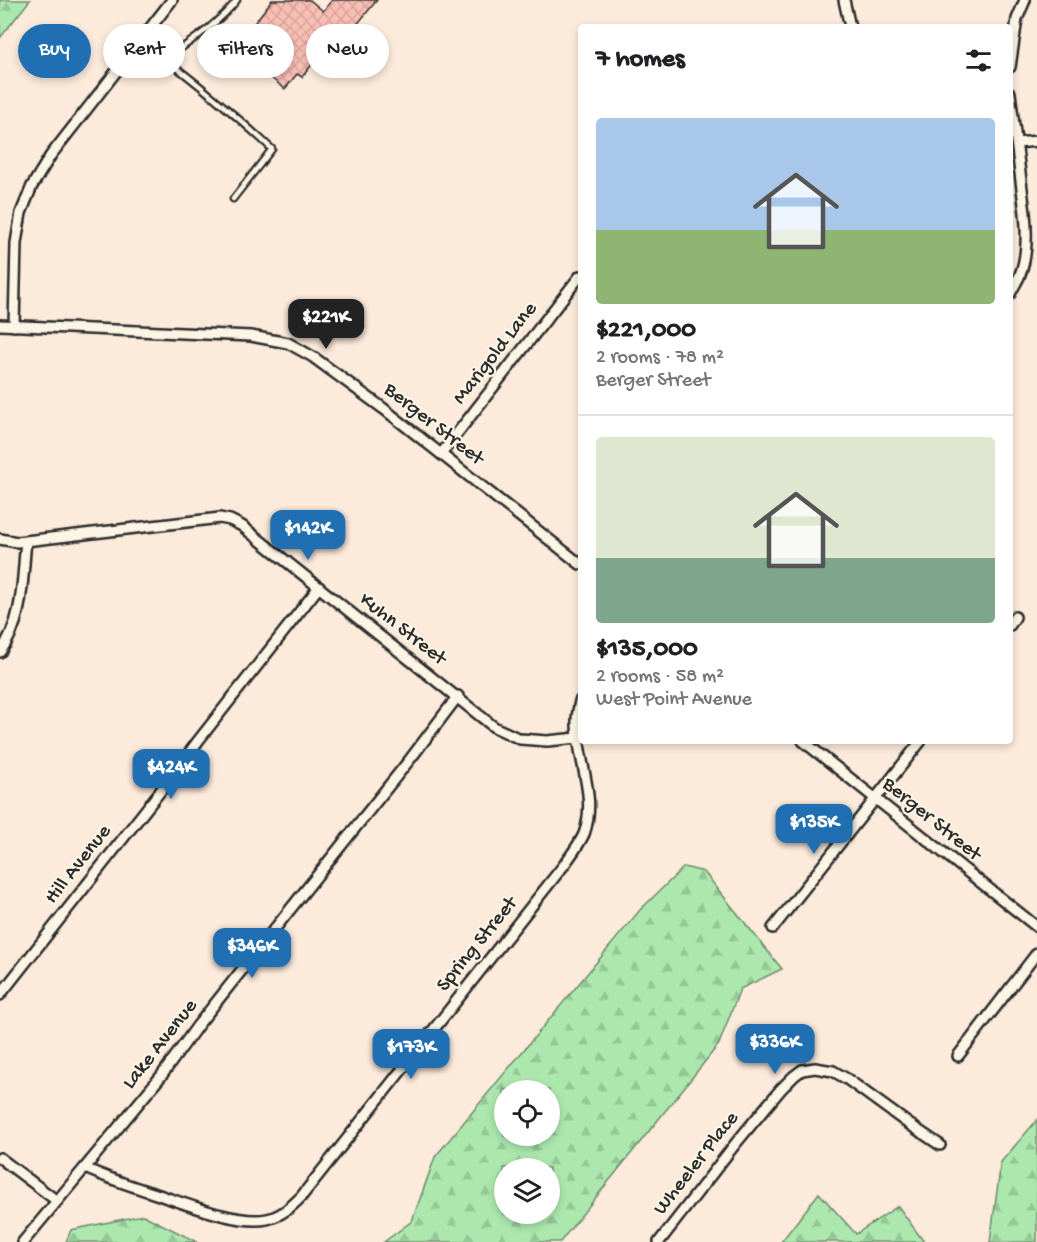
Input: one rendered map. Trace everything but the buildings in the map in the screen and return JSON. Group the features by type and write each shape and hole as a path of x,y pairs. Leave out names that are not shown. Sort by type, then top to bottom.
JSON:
{"street":[{"path":"153,24 171,0"},
{"path":"844,0 849,24"},
{"path":"1013,46 1017,19 1025,0"},
{"path":"14,326 16,243 21,213 32,186 51,155 111,78"},
{"path":"1013,114 1027,232 1020,274 1013,288"},
{"path":"1017,143 1037,141"},
{"name":"Marigold Lane","path":"441,454 578,279"},
{"name":"Berger Street","path":"0,325 251,336 288,343 313,357 384,409 578,562"},
{"name":"Kuhn Street","path":"0,539 17,542 220,518 230,520 242,526 494,727 520,739 547,741 578,738"},
{"path":"0,652 14,628 19,609 26,541"},
{"name":"Hill Avenue","path":"0,995 319,587"},
{"name":"Lake Avenue","path":"23,1242 162,1075 198,1025 458,696"},
{"name":"Spring Street","path":"578,712 578,738"},
{"name":"Spring Street","path":"85,1168 102,1176 198,1208 241,1219 266,1219 284,1212 302,1197 564,866 577,846 587,822 589,794 579,744"},
{"name":"Berger Street","path":"807,744 1037,927"},
{"path":"773,928 919,744"},
{"path":"958,1056 1037,953"},
{"name":"Wheeler Place","path":"659,1242 736,1143 781,1089 802,1070 815,1068 833,1071 940,1145"},
{"path":"0,1158 57,1201"}],"lane":[{"path":"185,45 224,15 237,0"},
{"path":"185,75 272,149 233,199"}],"green space":[{"path":"0,0 30,0 0,38"},
{"path":"684,867 704,872 782,969 740,989 719,1044 560,1242 384,1242 412,1221 435,1157 494,1086 494,1146 560,1146 560,1080 499,1080 640,910"},
{"path":"1037,1120 1037,1242 990,1242 1001,1162"},
{"path":"819,1193 856,1234 898,1206 924,1242 781,1242"},
{"path":"143,1215 197,1242 66,1242 71,1230"}]}
